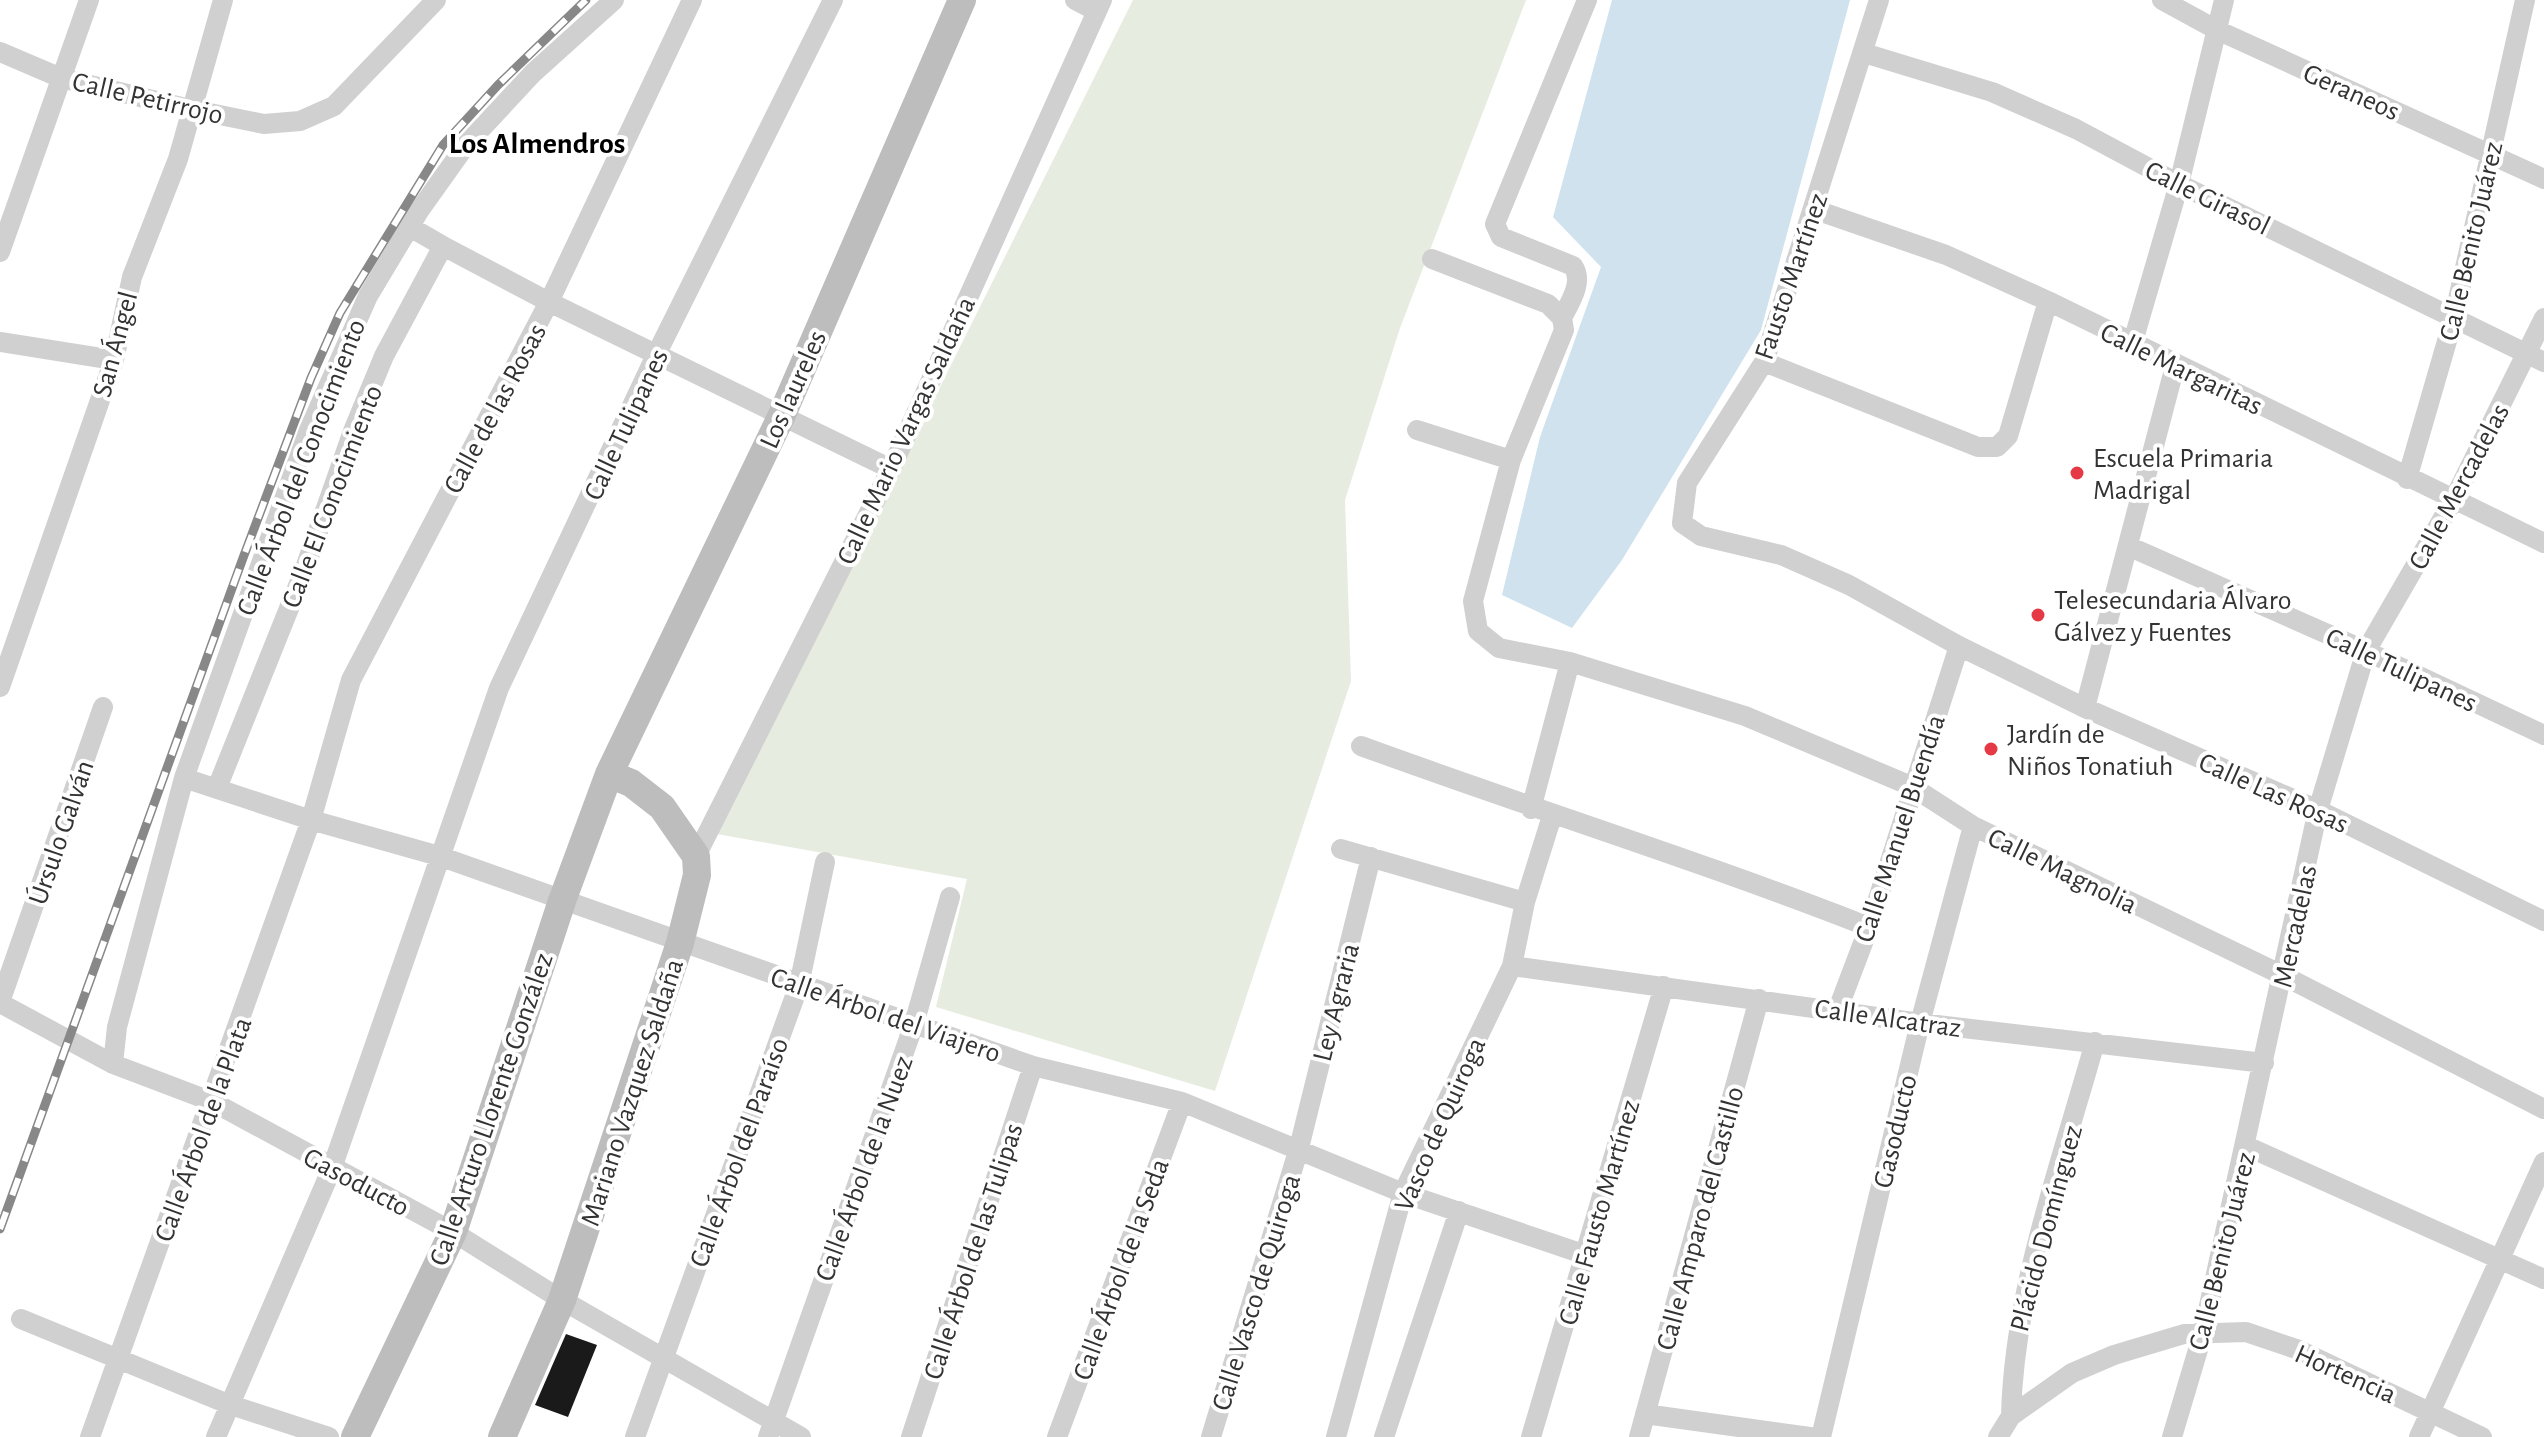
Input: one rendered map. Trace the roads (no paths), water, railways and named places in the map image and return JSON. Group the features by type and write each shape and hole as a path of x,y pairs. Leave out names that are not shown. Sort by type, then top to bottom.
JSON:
{"street":[{"path":"0,252 89,0"},
{"name":"San Ángel","path":"0,687 5,658 114,360 132,277 178,159 223,0"},
{"name":"Calle Petirrojo","path":"0,52 61,78 190,109 264,124 300,121 334,106 436,0"},
{"name":"Calle Árbol del Conocimiento","path":"113,1064 117,1027 184,778 309,430 368,296 466,145 533,73 614,0"},
{"name":"Calle de las Rosas","path":"311,820 351,680 549,302 692,0"},
{"name":"Calle Tulipanes","path":"216,1437 332,1168 499,688 656,355 833,0"},
{"name":"Los laureles","path":"609,774 781,417 962,0"},
{"path":"1075,0 1099,5"},
{"name":"Calle Magnolia","path":"1587,0 1495,224 1501,237 1573,266 1578,274 1577,284 1562,318 1564,330 1511,460 1473,601 1478,631 1499,648 1570,662 1745,716 1911,786 1973,826 2284,976 2544,1109"},
{"name":"Fausto Martínez","path":"1879,0 1764,362 1687,483 1682,523 1701,536 1781,555 1849,585 1959,646"},
{"name":"Geraneos","path":"2162,0 2217,30 2544,179"},
{"path":"2132,345 2179,184 2224,0"},
{"name":"Calle Benito Juárez","path":"2407,479 2454,317 2525,0"},
{"name":"Calle Mario Vargas Saldaña","path":"696,856 891,469 1099,5"},
{"name":"Calle Girasol","path":"1864,53 1992,92 2076,129 2179,184 2536,358"},
{"name":"Calle Margaritas","path":"1813,209 1946,255 2048,301 2175,366 2544,543"},
{"path":"410,227 549,302 891,469"},
{"name":"Calle El Conocimiento","path":"217,788 304,571 330,492 379,369 443,246"},
{"path":"1432,259 1548,304 1562,318"},
{"path":"1764,362 1978,447 1997,447 2008,436 2048,301"},
{"name":"Calle Mercadelas","path":"2366,651 2536,358 2544,318"},
{"path":"0,342 114,360"},
{"path":"2085,708 2175,366"},
{"path":"1417,430 1511,460"},
{"name":"Calle Tulipanes","path":"2128,546 2366,651 2544,735"},
{"name":"Calle Las Rosas","path":"1959,646 2085,708 2318,810 2544,921"},
{"name":"Calle Manuel Buendía","path":"1838,1009 1869,927 1911,786 1959,646"},
{"name":"Mercadelas","path":"2264,1063 2318,810 2366,651"},
{"path":"1531,809 1570,662"},
{"name":"Úrsulo Galván","path":"0,1003 103,707"},
{"path":"1361,746 1531,809 1755,882 1869,927"},
{"path":"609,774 631,783 662,807 696,856"},
{"name":"Calle Arturo Llorente González","path":"355,1437 453,1232 562,901 609,774"},
{"name":"Calle Árbol del Viajero","path":"184,778 311,820 439,856 1033,1066 1182,1102 1403,1193 1586,1255"},
{"name":"Vasco de Quiroga","path":"1336,1437 1403,1193 1512,966 1525,902 1552,816"},
{"name":"Calle Árbol de la Plata","path":"90,1437 213,1102 311,820"},
{"name":"Gasoducto","path":"1821,1437 1920,1023 1973,826"},
{"path":"1341,849 1525,902"},
{"name":"Mariano Vazquez Saldaña","path":"502,1437 562,1300 680,943 697,875 696,856"},
{"name":"Ley Agraria","path":"1299,1148 1371,857"},
{"name":"Calle Árbol del Paraíso","path":"635,1437 799,985 825,862"},
{"name":"Calle Árbol de la Nuez","path":"770,1428 914,1024 950,897"},
{"name":"Calle Alcatraz","path":"1512,966 1838,1009 1920,1023 2264,1063"},
{"name":"Calle Fausto Martínez","path":"1531,1437 1664,986"},
{"name":"Calle Amparo del Castillo","path":"1639,1437 1759,999"},
{"name":"Gasoducto","path":"0,1003 68,1043 113,1064 213,1102 453,1232 562,1300 663,1356 770,1428 801,1437"},
{"name":"Plácido Domínguez","path":"2011,1416 2012,1358 2095,1042"},
{"name":"Calle Benito Juárez","path":"2172,1437 2203,1333 2264,1063"},
{"name":"Calle Árbol de las Tulipas","path":"911,1437 1033,1066"},
{"name":"Calle Árbol de la Seda","path":"1057,1437 1182,1102"},
{"path":"2246,1146 2544,1279"},
{"name":"Calle Vasco de Quiroga","path":"1211,1437 1299,1148"},
{"path":"2419,1437 2544,1162"},
{"path":"1384,1437 1459,1211"},
{"path":"21,1319 228,1404 329,1437"},
{"name":"Hortencia","path":"2011,1416 2072,1373 2114,1355 2184,1334 2246,1332 2299,1350 2482,1437"},
{"path":"1645,1414 1810,1437"},
{"path":"1998,1437 2011,1416"}],"water":[{"path":"1612,0 1850,0 1761,330 1622,560 1572,628 1502,595 1540,437 1601,267 1553,217"}],"railway":[{"path":"0,1229 243,558 311,378 340,313 443,145 498,85 586,0"}],"place":[{"name":"Escuela Primaria Madrigal","path":"2077,473"},
{"name":"Telesecundaria Álvaro Gálvez y Fuentes","path":"2038,615"},
{"name":"Jardín de Niños Tonatiuh","path":"1991,749"}],"district":[{"name":"Los Almendros","path":"537,143"}]}
